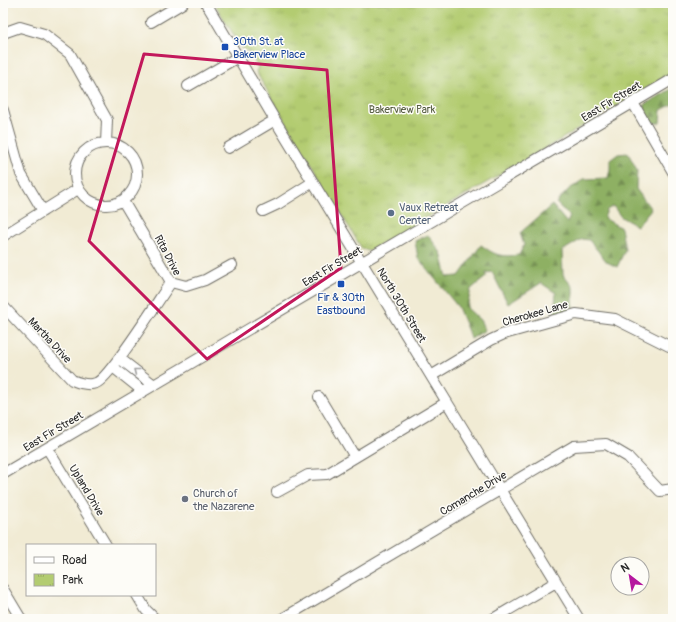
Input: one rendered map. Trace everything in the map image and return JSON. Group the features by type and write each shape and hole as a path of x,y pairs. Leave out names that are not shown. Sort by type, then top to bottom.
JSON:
{"street":[{"path":"151,22 184,3"},
{"name":"North 30th Street","path":"206,3 275,120 579,619"},
{"path":"3,33 20,27 44,34 70,54 107,120 106,142"},
{"path":"188,86 238,57"},
{"name":"East Fir Street","path":"3,474 673,79"},
{"path":"633,103 673,172"},
{"path":"3,110 21,174 43,211"},
{"path":"228,148 275,120"},
{"path":"106,142 116,144 125,149 132,156 137,165 138,175 136,185 131,194 123,201 111,205 98,205 83,196 78,189 75,179 75,168 79,158 86,150 95,144 106,142"},
{"path":"263,211 278,204 313,182"},
{"path":"3,236 78,189"},
{"name":"Rita Drive","path":"84,384 96,383 113,367 171,282 123,201"},
{"path":"171,282 186,286 205,280 232,265"},
{"name":"Martha Drive","path":"3,306 72,380 84,384"},
{"name":"Cherokee Lane","path":"431,376 491,340 504,334 576,314 614,319 673,348"},
{"path":"119,358 154,385"},
{"path":"113,367 143,391"},
{"path":"319,397 355,457"},
{"path":"278,492 308,475 327,474 447,402"},
{"name":"Comanche Drive","path":"282,619 574,446 606,444 628,457 660,491 673,489"},
{"name":"Upland Drive","path":"47,448 105,544"},
{"path":"493,619 556,582"},
{"path":"3,589 21,619"},
{"path":"138,596 146,610 155,619"}],"highlighted area":[{"path":"144,54 327,70 341,268 207,359 89,241"}],"green space":[{"name":"Bakerview Park","path":"214,3 673,3 673,74 369,251 362,249 256,72 258,67 249,52 241,47"},
{"path":"673,88 673,104 661,110 660,123 652,123 647,116 644,105"},
{"path":"628,153 637,170 636,189 651,209 637,226 621,217 613,206 607,210 604,218 621,228 625,250 617,267 607,262 589,240 582,239 562,251 563,275 573,287 573,310 554,314 556,293 541,283 508,304 492,272 486,273 486,277 471,289 467,308 480,320 485,330 471,339 458,307 418,258 415,241 428,235 441,253 447,277 459,276 481,245 499,255 519,255 524,245 520,233 552,205 567,223 570,216 556,203 568,190 584,179 608,178 610,160 618,154"}],"place":[{"name":"30th St. at Bakerview Place","path":"225,47"},
{"name":"Vaux Retreat Center","path":"391,213"},
{"name":"Fir & 30th Eastbound","path":"341,284"},
{"name":"Church of the Nazarene","path":"185,499"}]}
